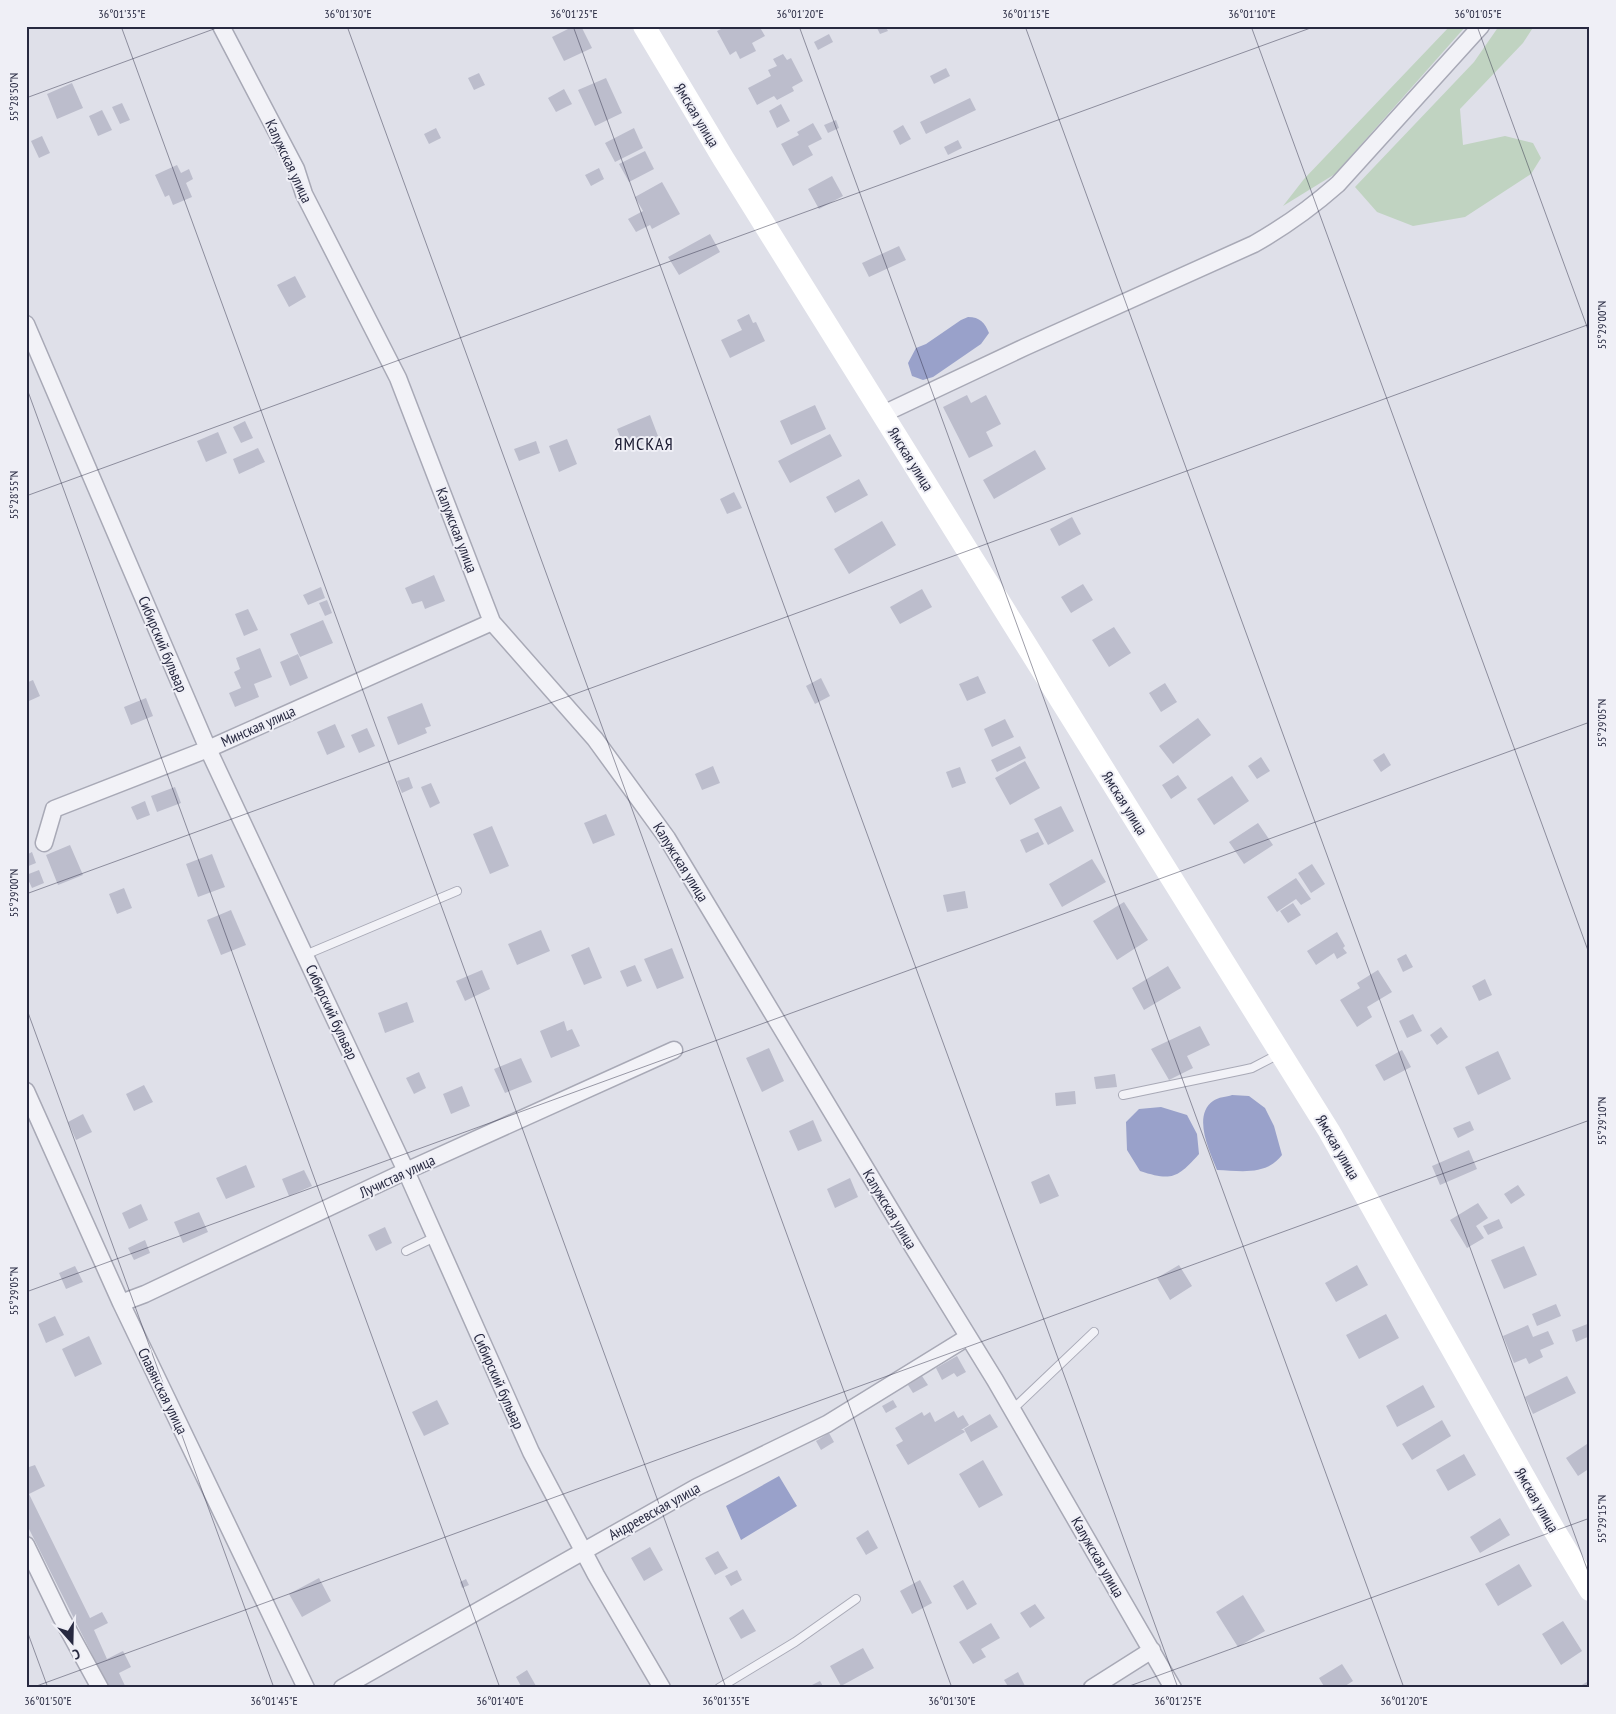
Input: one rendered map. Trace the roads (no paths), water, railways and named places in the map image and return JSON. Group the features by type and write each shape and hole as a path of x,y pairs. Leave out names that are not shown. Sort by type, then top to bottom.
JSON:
{"main road":[{"name":"Ямская улица","path":"644,26 723,158 1342,1153 1552,1528 1590,1590"}],"street":[{"name":"Калужская улица","path":"222,26 296,169 304,194 398,378 492,622 595,739 667,838 1012,1410 1173,1688"},
{"path":"883,414 1025,347 1254,244 1284,225 1324,197 1338,184 1481,26"},
{"name":"Сибирский бульвар","path":"26,324 208,749 406,1171 531,1452 583,1550 662,1688"},
{"name":"Минская улица","path":"44,843 54,809 208,749 492,622"},
{"name":"Лучистая улица","path":"120,1303 145,1294 406,1171 674,1050"},
{"name":"Славянская улица","path":"26,1091 120,1303 306,1688"},
{"name":"Андреевская улица","path":"342,1688 697,1487 827,1424 968,1337"},
{"path":"26,1545 61,1617 100,1688"},
{"path":"1092,1688 1152,1650"}],"lane":[{"path":"305,955 457,892"},
{"path":"1123,1095 1252,1068 1281,1053"},
{"path":"406,1251 435,1237"},
{"path":"1012,1410 1094,1332"},
{"path":"719,1688 795,1642 856,1599"}],"water":[{"path":"968,317 979,319 989,333 981,344 933,377 923,380 912,376 908,363 916,348 926,344"},
{"path":"1232,1095 1249,1096 1265,1108 1274,1126 1282,1155 1276,1162 1252,1171 1217,1170 1204,1134 1204,1116 1207,1108 1213,1101"},
{"path":"1161,1107 1187,1115 1197,1134 1199,1154 1185,1169 1173,1176 1166,1177 1140,1171 1127,1150 1126,1122 1139,1109"},
{"path":"779,1476 797,1506 741,1540 726,1506"}],"district":[{"name":"ЯМСКАЯ","path":"644,443"}]}
